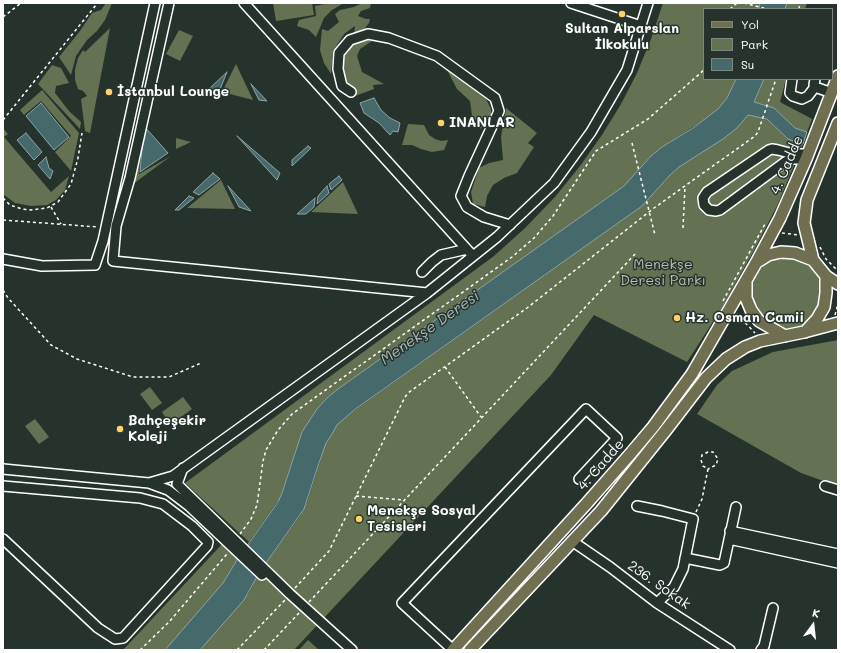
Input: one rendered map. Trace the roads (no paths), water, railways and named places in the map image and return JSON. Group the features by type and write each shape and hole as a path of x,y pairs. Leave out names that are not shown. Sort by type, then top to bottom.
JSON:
{"main road":[{"name":"4. Cadde","path":"756,263 780,218 807,157 838,76"},
{"path":"838,123 807,200 804,223 813,260 826,276 838,284"},
{"path":"813,260 795,253 781,252 768,255 756,263 746,281 746,298 750,310 759,321 785,336 804,332 837,319"},
{"path":"804,332 817,319 824,307 826,276"},
{"name":"4. Cadde","path":"453,650 587,503 652,427 692,374 746,281"},
{"name":"4. Cadde","path":"470,650 601,511 706,378 726,359 745,347 760,341 785,336"}],"street":[{"path":"3,259 42,266 95,265 106,228 155,3"},
{"path":"170,3 130,178 116,226 114,261 427,292"},
{"path":"244,3 473,256"},
{"path":"571,3 641,26"},
{"path":"149,483 173,476 427,292 473,256 554,183 591,132 627,70 648,3"},
{"path":"351,92 342,86 338,69 339,53 350,40 368,34 389,38 437,56 495,98 499,111 461,196 467,207 478,214 510,224"},
{"path":"792,80 790,93 796,98 804,98 808,96 815,83 832,94"},
{"path":"772,148 807,157 791,159 786,162 720,210 709,210 704,205 703,198 707,192 772,148"},
{"path":"422,272 441,255 463,250 465,247"},
{"path":"453,650 402,603 586,409 617,438 579,479"},
{"path":"177,484 183,468"},
{"path":"3,469 149,483 168,490 189,506 235,546 288,596 352,650"},
{"path":"33,489 34,472"},
{"path":"162,479 177,484 235,546"},
{"path":"3,486 140,498 163,504 192,526 208,542 207,546 123,638 115,639 98,628 3,539"},
{"path":"825,486 838,490"},
{"path":"637,506 693,519 683,570 674,587 657,603"},
{"path":"685,558 720,564 724,563 736,507"},
{"path":"729,535 838,554"},
{"path":"729,535 838,563"},
{"name":"236. Sokak","path":"572,541 610,567 657,603 730,650"},
{"path":"760,650 764,646 773,608"},
{"path":"303,609 344,650"}],"water":[{"path":"760,3 787,3 785,8 759,8"},
{"path":"227,72 219,92 209,89"},
{"name":"Menekşe Deresi","path":"736,80 764,80 754,102 774,108 795,128 807,132 803,144 788,139 767,119 748,115 737,128 723,139 679,167 642,206 354,410 337,425 326,443 304,509 259,573 244,600 200,650 165,650 223,583 237,560 278,502 302,432 317,409 327,398 624,186 651,156 718,109 727,98"},
{"path":"251,84 267,101 259,100"},
{"path":"374,98 381,110 390,118 400,123 398,132 393,131 390,135 379,123 364,113 360,103"},
{"path":"41,103 69,137 54,150 26,116"},
{"path":"144,126 168,153 140,172"},
{"path":"26,133 42,152 34,160 17,140"},
{"path":"237,136 280,173 277,180"},
{"path":"308,146 311,148 292,166 292,160"},
{"path":"46,157 49,168 53,171 50,179 38,165"},
{"path":"213,173 220,179 199,195 193,192"},
{"path":"339,176 342,180 331,190 329,184"},
{"path":"228,186 251,211 239,207"},
{"path":"327,186 329,193 317,204 318,196"},
{"path":"189,196 194,198 179,210 175,210"},
{"path":"315,198 314,207 306,214 297,214"}],"place":[{"name":"Sultan Alparslan İlkokulu","path":"622,14"},
{"name":"İstanbul Lounge","path":"109,92"},
{"name":"INANLAR","path":"441,123"},
{"name":"Hz. Osman Camii","path":"677,318"},
{"name":"Bahçeşekir Koleji","path":"120,429"},
{"name":"Menekşe Sosyal Tesisleri","path":"359,519"}],"park label":[{"name":"Menekşe Deresi Parkı","path":"663,274"}]}
